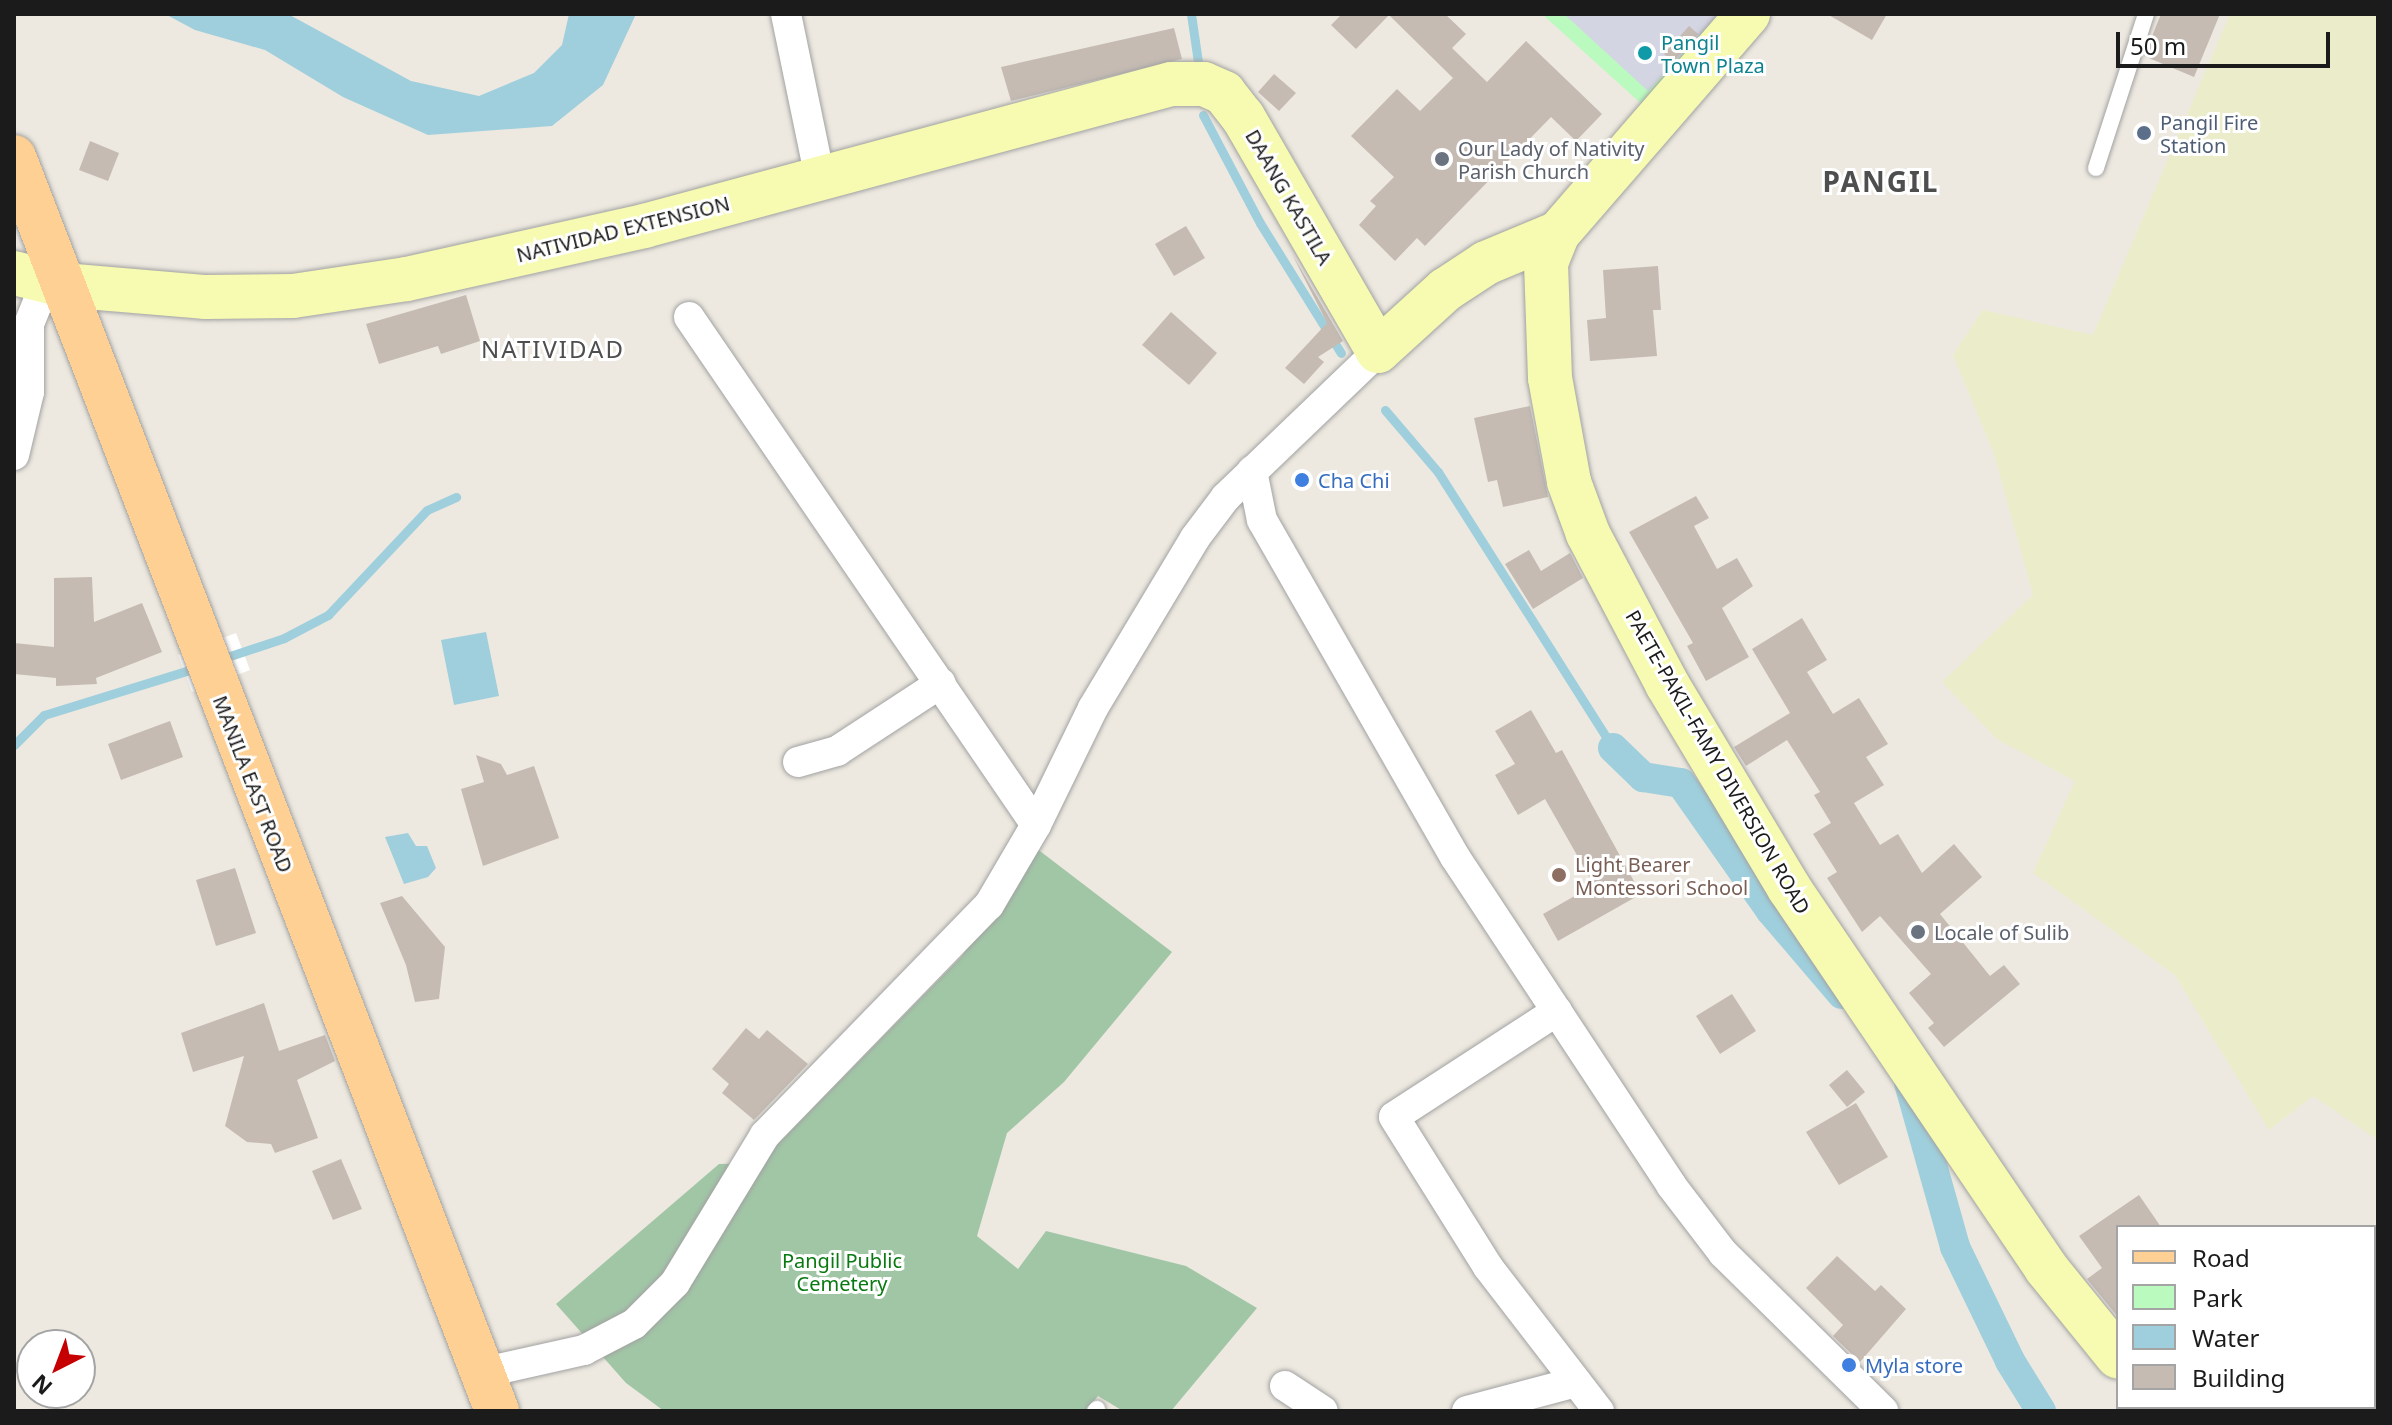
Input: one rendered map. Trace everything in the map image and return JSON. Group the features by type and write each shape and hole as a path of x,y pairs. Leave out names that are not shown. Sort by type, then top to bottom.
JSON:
{"main road":[{"name":"MANILA EAST ROAD","path":"14,157 489,1392"}],"street":[{"path":"786,14 820,178"},
{"name":"PAETE-PAKIL-FAMY DIVERSION ROAD","path":"1748,14 1558,233 1546,263 1550,378 1563,456 1588,534 1667,684 1789,888 2046,1268 2116,1355"},
{"name":"NATIVIDAD EXTENSION","path":"14,273 63,285 206,297 293,296 436,273 644,226 1171,84"},
{"name":"DAANG KASTILA","path":"1171,84 1204,84 1224,93 1243,117 1378,351"},
{"path":"489,1392 634,1324 675,1283 765,1135 799,1095 831,1069 966,933 1036,825 1093,708 1195,538 1252,471 1445,290 1486,263 1558,233"},
{"path":"14,455 29,392 29,324 41,295 63,285"},
{"path":"689,317 1036,825"},
{"path":"1252,471 1262,520 1455,857 1671,1185 1723,1253 1883,1411"},
{"path":"798,762 837,751 941,683"},
{"path":"1557,1011 1394,1117 1488,1267 1599,1411"},
{"path":"1467,1411 1576,1382"},
{"path":"1285,1386 1323,1411"}],"lane":[{"path":"2096,168 2146,14"}],"green space":[{"name":"Pangil Town Plaza","path":"1542,14 1730,14 1646,108"},
{"path":"2230,14 2378,14 2378,1140 2313,1096 2269,1130 2175,975 2033,873 2075,781 1997,739 1942,682 2033,595 1994,454 1953,355 1983,310 2093,335"},
{"name":"Pangil Public Cemetery","path":"1036,848 1172,952 1064,1082 1007,1133 977,1236 1018,1269 1046,1231 1186,1266 1257,1308 1171,1411 1123,1411 1098,1396 1086,1411 664,1411 626,1383 556,1304 719,1164 759,1163 962,956"}],"shaded area":[{"name":"Pangil Town Plaza","path":"1564,14 1719,14 1648,91"}],"water":[{"path":"165,14 288,14 411,81 479,96 534,73 562,45 569,14 636,14 603,85 552,126 428,135 343,97 265,50 195,30"},
{"path":"486,632 499,696 454,705 441,640"},
{"path":"408,833 416,846 427,846 436,868 428,877 404,884 385,837"}],"pier":[{"path":"236,633 250,670 192,692 178,655"}],"building":[{"name":"Our Lady of Nativity Parish Church","path":"1342,14 1445,14 1466,34 1452,48 1487,82 1526,41 1602,114 1576,141 1551,117 1425,246 1417,238 1395,261 1359,225 1376,206 1370,201 1394,177 1351,136 1397,89 1420,111 1453,78 1389,15 1356,49 1331,25"},
{"path":"1827,14 1887,14 1872,40"},
{"path":"2161,14 2220,14 2194,77 2144,56"},
{"path":"1689,26 1698,34 1673,62 1664,54"},
{"path":"1174,28 1182,59 1011,101 1001,67"},
{"path":"1274,74 1296,93 1279,111 1258,92"},
{"path":"90,141 119,153 108,181 79,170"},
{"path":"1186,226 1205,258 1174,276 1155,244"},
{"path":"1292,254 1343,341 1318,357 1324,362 1304,384 1285,368 1327,323"},
{"path":"1658,266 1661,310 1653,310 1657,356 1590,361 1587,320 1606,318 1603,270"},
{"path":"466,295 480,341 441,354 438,346 379,364 366,324"},
{"path":"1171,312 1217,353 1189,385 1142,345"},
{"path":"1530,406 1548,497 1503,507 1497,480 1488,482 1474,418"},
{"path":"1696,496 1709,518 1694,526 1717,569 1737,558 1753,586 1722,608 1749,657 1706,681 1687,646 1693,643 1629,532"},
{"path":"1529,550 1541,571 1570,553 1583,578 1533,609 1505,564"},
{"path":"92,577 94,622 142,603 162,652 96,678 97,684 56,686 56,678 14,674 14,643 54,647 54,578"},
{"path":"1802,618 1827,660 1807,672 1833,714 1859,698 1888,744 1866,757 1884,785 1854,803 1880,845 1898,834 1922,873 1954,844 1982,877 1940,914 1990,976 2004,965 2020,984 1944,1047 1928,1028 1934,1023 1909,993 1931,974 1880,916 1862,932 1827,878 1837,872 1813,834 1831,823 1814,795 1820,792 1787,740 1746,766 1734,747 1790,713 1752,649"},
{"path":"1531,710 1556,753 1562,750 1641,894 1558,941 1543,914 1594,885 1545,799 1518,815 1495,775 1515,764 1495,731"},
{"path":"170,721 183,757 121,780 108,744"},
{"path":"476,755 501,764 507,775 534,766 559,838 483,866 461,789 484,782"},
{"path":"235,868 256,933 216,946 196,880"},
{"path":"402,896 445,947 439,999 415,1002 406,965 380,903"},
{"path":"1732,994 1756,1031 1720,1054 1696,1016"},
{"path":"264,1003 279,1051 325,1035 335,1061 297,1080 318,1138 275,1153 271,1144 247,1142 225,1126 244,1056 193,1072 181,1033"},
{"path":"746,1028 759,1039 767,1030 808,1064 754,1120 722,1093 729,1084 712,1069"},
{"path":"1847,1070 1865,1092 1847,1107 1829,1085"},
{"path":"1856,1103 1888,1157 1839,1185 1806,1132"},
{"path":"341,1159 362,1209 333,1220 312,1171"},
{"path":"2139,1195 2160,1225 2116,1225 2116,1315 2087,1279 2102,1268 2079,1236"},
{"path":"1837,1256 1875,1291 1881,1285 1906,1309 1860,1362 1833,1336 1843,1325 1806,1288"}],"waterway":[{"path":"1191,14 1199,69"},
{"path":"1203,115 1260,223 1341,353"},
{"path":"1385,410 1438,472 1613,748"},
{"path":"221,659 284,638 328,615 427,510 456,497"},
{"path":"14,745 44,715 199,667"},
{"path":"1613,748 1643,777 1681,783 1771,911 1842,994"},
{"path":"1909,1083 1955,1247 2010,1361 2041,1411"}],"place":[{"name":"Pangil Town Plaza","path":"1645,53"},
{"name":"Pangil Fire Station","path":"2144,133"},
{"name":"Our Lady of Nativity Parish Church","path":"1442,159"},
{"name":"Cha Chi","path":"1302,480"},
{"name":"Light Bearer Montessori School","path":"1559,875"},
{"name":"Locale of Sulib","path":"1918,932"},
{"name":"Myla store","path":"1849,1365"}],"district":[{"name":"PANGIL","path":"1881,181"},
{"name":"NATIVIDAD","path":"553,349"}]}
